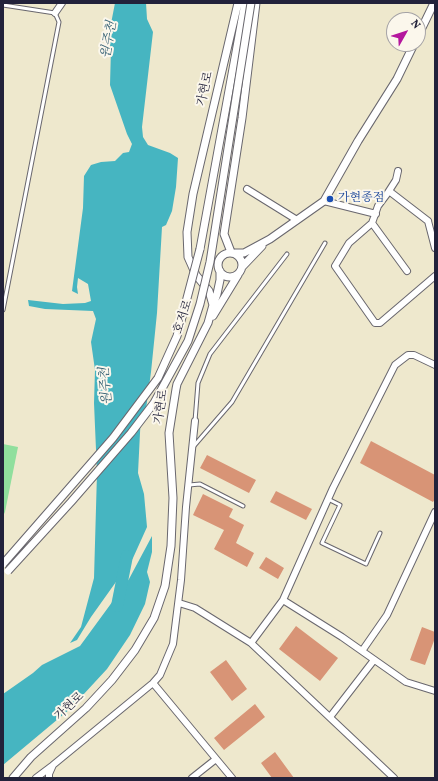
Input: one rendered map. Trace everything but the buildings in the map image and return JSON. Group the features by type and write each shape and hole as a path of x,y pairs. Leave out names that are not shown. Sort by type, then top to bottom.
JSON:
{"street":[{"path":"55,13 62,3"},
{"name":"가현로","path":"13,778 31,757 86,708 112,680 134,650 154,618 165,586 171,546 173,498 169,433 176,389 177,384 208,323 213,305 209,292 196,276 188,257 187,232 193,194 238,3"},
{"name":"호저로","path":"3,564 113,438 158,378 177,336 200,249 245,3"},
{"name":"호저로","path":"6,574 131,433 154,403 188,341 200,304 210,262 251,3"},
{"path":"242,267 241,259 233,253 224,234 242,118 256,3"},
{"path":"426,20 434,3"},
{"path":"213,305 219,287 220,271 218,264 220,257 223,254 244,253 270,239 324,201 397,79 410,52"},
{"path":"398,171 396,180 378,206 372,223 349,243 335,266 376,323 380,323 435,276"},
{"path":"248,189 297,220"},
{"path":"389,191 428,221 435,248"},
{"path":"324,201 376,214"},
{"path":"428,221 435,220"},
{"path":"372,223 407,271"},
{"path":"208,323 242,267 270,239"},
{"path":"220,271 226,276 230,277 238,275"},
{"path":"251,643 283,600 328,499 395,365 408,355 414,355 435,365"},
{"path":"36,778 153,683 160,675 173,644 179,603 196,421"},
{"path":"362,651 387,615 435,512"},
{"path":"283,600 342,637 406,682 435,691"},
{"path":"179,603 195,608 251,643 394,778"},
{"path":"330,718 374,660"},
{"path":"153,683 232,778"},
{"path":"192,778 216,759"},
{"path":"49,778 53,765"}],"lane":[{"path":"3,5 55,13 59,22 4,296 3,310"},
{"path":"193,447 232,402 325,243"},
{"path":"196,421 198,383 210,354 287,254"},
{"path":"189,485 200,484 243,506"},
{"path":"328,499 340,505 322,543 366,564 380,533"}],"green space":[{"path":"3,444 18,447 3,516"}],"water":[{"path":"115,3 146,3 147,19 153,32 142,127 143,137 148,145 170,153 178,158 176,187 172,211 166,225 162,227 157,313 151,372 146,409 141,413 138,473 144,494 147,527 133,558 91,617 77,640 70,643 81,627 94,578 97,473 94,403 95,370 91,342 96,319 93,311 45,309 29,306 28,300 63,304 85,303 91,301 88,284 78,278 78,294 72,291 83,208 84,176 91,165 101,162 115,161 123,153 129,152 132,144 110,85 111,48 108,39"},
{"path":"152,536 152,552 147,572 150,582 145,604 130,635 107,669 70,709 3,765 3,694 42,665 80,646 129,579"}],"waterway":[{"name":"원주천","path":"117,606 127,556"}],"place":[{"name":"가현종점","path":"330,199"}]}
